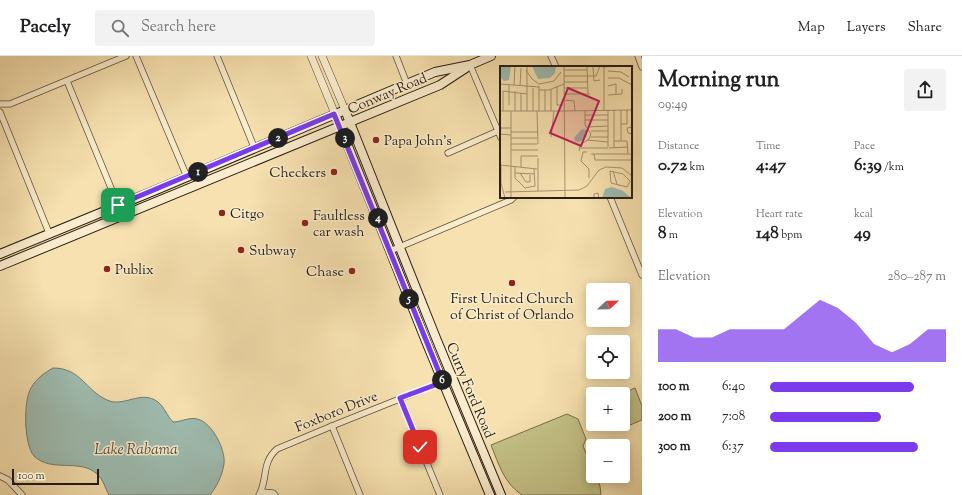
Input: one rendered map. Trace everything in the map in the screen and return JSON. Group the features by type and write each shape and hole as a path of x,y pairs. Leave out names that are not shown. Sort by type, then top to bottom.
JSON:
{"main road":[{"name":"Conway Road","path":"4,252 156,190 186,176 435,72 470,65 492,56"},
{"name":"Conway Road","path":"0,266 440,85 470,65"},
{"name":"Curry Ford Road","path":"344,110 501,495"},
{"name":"Curry Ford Road","path":"334,114 490,495"},
{"path":"124,215 128,208 133,204 156,190"},
{"path":"99,226 111,215 118,205"},
{"path":"0,259 4,252"}],"street":[{"path":"0,104 10,104 126,56"},
{"path":"136,56 186,176"},
{"path":"217,56 254,148"},
{"name":"Curry Ford Road","path":"311,56 334,114"},
{"name":"Curry Ford Road","path":"322,56 344,110"},
{"path":"396,56 407,84"},
{"path":"551,56 556,66"},
{"path":"638,56 642,67"},
{"path":"470,65 500,136"},
{"path":"67,81 118,205"},
{"path":"0,112 49,233"},
{"path":"448,153 498,131"},
{"path":"390,251 513,198"},
{"path":"610,198 642,275"},
{"path":"400,276 410,272"},
{"path":"438,369 447,365"},
{"name":"Foxboro Drive","path":"260,493 270,455 277,449 452,378"},
{"path":"400,398 440,495"},
{"path":"332,426 360,495"},
{"path":"0,476 8,480 22,495"},
{"path":"260,493 273,493 275,495"}],"shaded area":[{"path":"635,388 642,406 642,420 630,425 630,390"},
{"path":"567,414 578,419 586,439 583,446 586,453 586,483 599,483 601,495 522,495 506,479 491,445"}],"water":[{"name":"Lake Rabama","path":"53,368 62,369 77,375 93,391 107,400 120,402 145,397 158,402 173,422 197,419 208,425 217,437 223,451 224,458 221,477 210,495 109,495 101,478 90,469 49,464 34,456 28,443 26,423 28,394 38,379"}],"place":[{"name":"Papa John's","path":"376,140"},
{"name":"Checkers","path":"334,172"},
{"name":"Citgo","path":"222,213"},
{"name":"Faultless car wash","path":"305,223"},
{"name":"Subway","path":"241,250"},
{"name":"Publix","path":"107,269"},
{"name":"Chase","path":"352,271"},
{"name":"First United Church of Christ of Orlando","path":"512,283"}],"route":[{"path":"118,205 334,114 443,382 400,398 420,447"}]}
